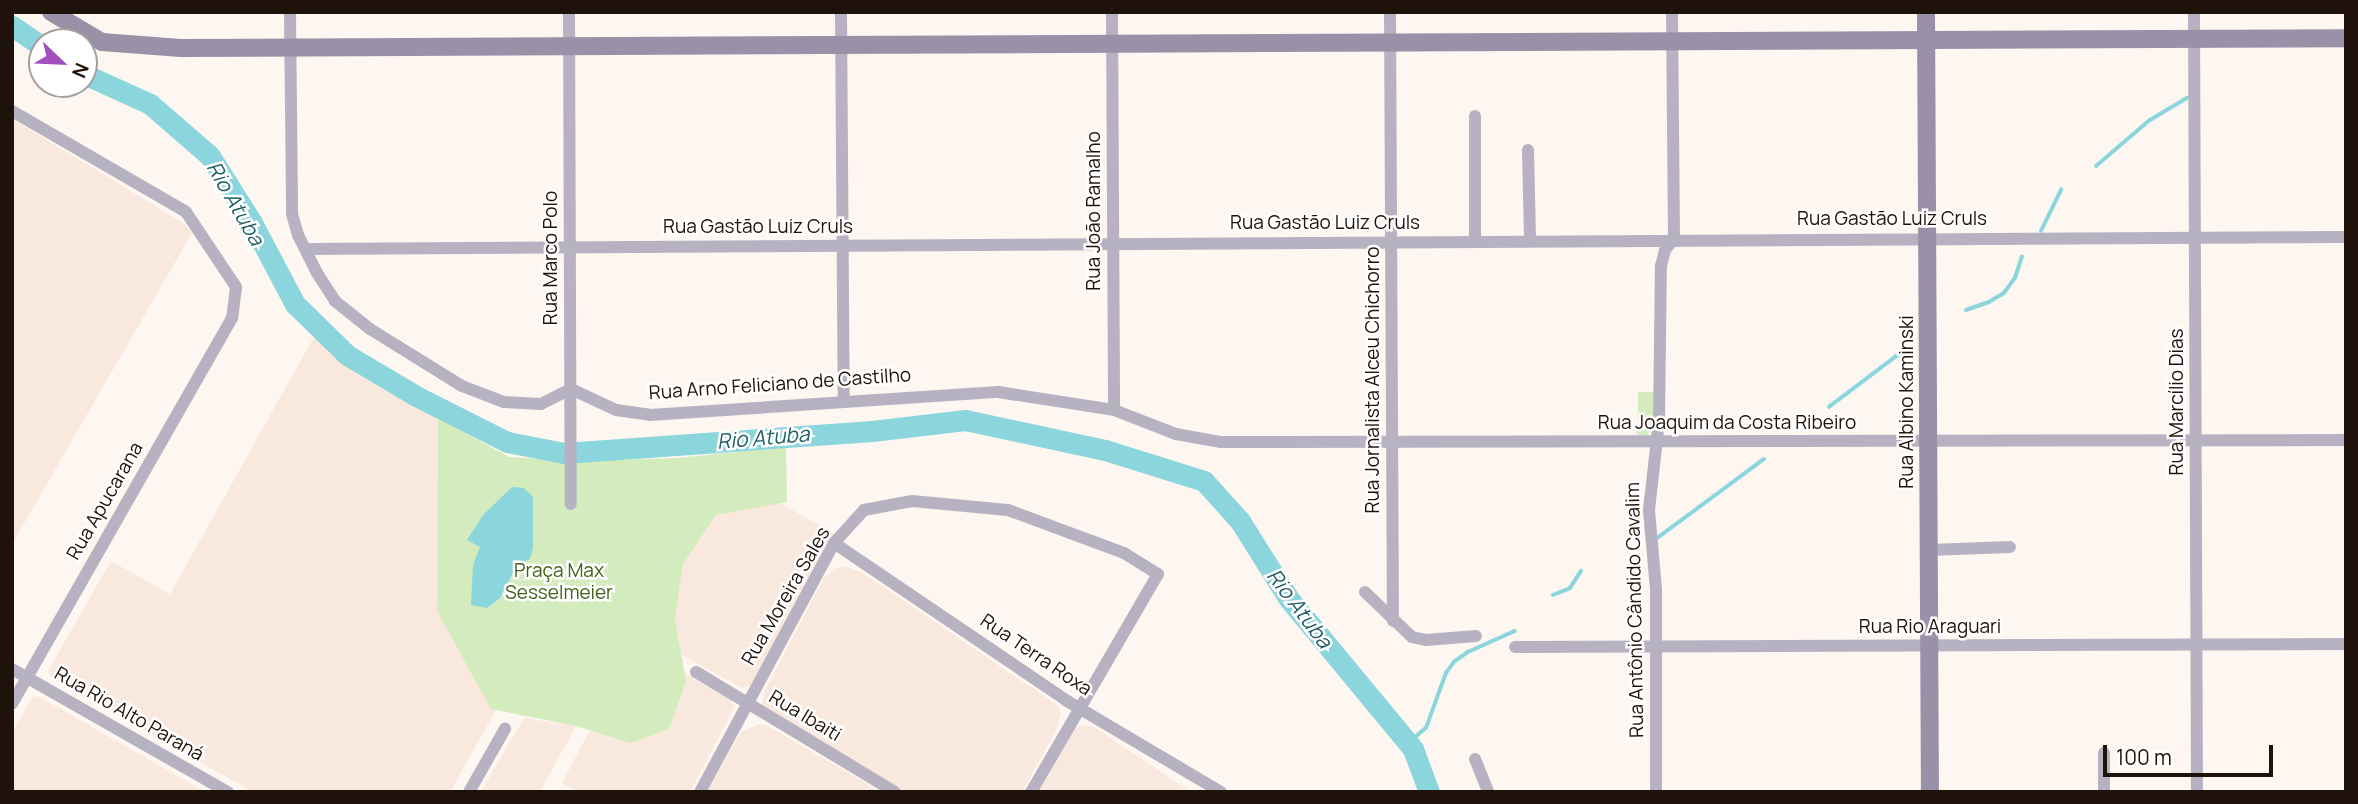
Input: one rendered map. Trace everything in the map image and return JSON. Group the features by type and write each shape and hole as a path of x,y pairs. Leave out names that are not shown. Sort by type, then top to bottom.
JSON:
{"street":[{"path":"51,12 102,42 163,48 2346,38"},
{"path":"290,12 292,214 305,250 328,291 345,311 483,397 524,404 552,401 571,389"},
{"name":"Rua Marco Polo","path":"569,12 571,504"},
{"path":"841,12 844,401"},
{"name":"Rua João Ramalho","path":"1112,12 1114,410"},
{"name":"Rua Jornalista Alceu Chichorro","path":"1390,12 1393,621"},
{"name":"Rua Antônio Cândido Cavalim","path":"1656,792 1656,589 1649,510 1657,443 1661,266 1665,250 1674,239 1672,12"},
{"name":"Rua Albino Kaminski","path":"1926,12 1930,792"},
{"name":"Rua Marcílio Dias","path":"2194,12 2197,792"},
{"name":"Rua Apucarana","path":"12,111 186,212 236,287 232,318 12,704"},
{"path":"1475,116 1475,241"},
{"path":"1528,150 1530,240"},
{"name":"Rua Gastão Luiz Cruls","path":"305,250 1674,239 2346,237"},
{"name":"Rua Arno Feliciano de Castilho","path":"571,389 616,410 633,414 998,392 1114,410"},
{"name":"Rua Joaquim da Costa Ribeiro","path":"1114,410 1176,434 1207,441 1657,443 2346,440"},
{"name":"Rua Moreira Sales","path":"701,792 834,543 864,510 912,501 1008,510 1124,553 1158,573 1080,709"},
{"name":"Rua Terra Roxa","path":"834,543 1080,709 1221,792"},
{"path":"1929,550 2010,547"},
{"path":"1365,592 1406,633 1419,639 1476,636"},
{"name":"Rua Rio Araguari","path":"1515,647 2346,644"},
{"name":"Rua Rio Alto Paraná","path":"12,669 228,792"},
{"name":"Rua Ibaiti","path":"696,672 895,792"},
{"path":"1031,792 1080,709"},
{"path":"469,792 505,729"},
{"path":"2104,753 2104,792"},
{"path":"1475,759 1488,792"}],"shaded area":[{"path":"12,119 185,224 192,233 12,544"},
{"path":"314,337 360,376 438,418 437,611 496,710 450,792 253,792 51,677 48,671 111,561 170,594"},
{"path":"780,503 834,534 750,685 742,688 682,655 675,618 683,564 716,515"},
{"path":"847,567 863,573 1057,705 1061,713 1057,728 1022,792 902,792 773,719 762,708 764,692 824,578 836,568"},
{"path":"685,674 728,698 735,706 690,792 577,792 562,783 590,730 630,743"},
{"path":"38,696 205,792 12,792 12,733 33,697"},
{"path":"524,718 576,726 540,792 481,792"},
{"path":"759,724 766,725 881,792 707,792 741,732"},
{"path":"1080,725 1094,727 1191,792 1038,792 1074,730"}],"green space":[{"path":"1638,392 1654,392 1653,427 1647,435 1637,435 1635,427 1638,426"},
{"name":"Praça Max Sesselmeier","path":"438,418 509,457 576,461 676,458 786,447 787,502 716,515 683,564 675,618 686,681 669,729 630,743 576,726 491,709 437,611"}],"water":[{"path":"512,487 524,488 533,497 533,548 530,559 517,565 500,598 487,608 471,605 473,565 480,547 467,540 483,515"}],"waterway":[{"name":"Rio Atuba","path":"12,26 28,37"},
{"name":"Rio Atuba","path":"98,80 150,104 210,156 251,221 295,304 347,355 416,396 507,442 564,453 872,431 965,420 1105,450 1204,481 1240,521 1289,599 1413,749 1429,792"},
{"path":"2096,166 2150,120 2187,98"},
{"path":"2041,231 2061,190"},
{"path":"1966,310 2004,293 2015,278 2022,257"},
{"path":"1829,407 1899,354"},
{"path":"1656,539 1764,459"},
{"path":"1553,595 1570,588 1581,571"},
{"path":"1408,743 1426,728 1446,673 1454,662 1468,652 1515,631"}]}
